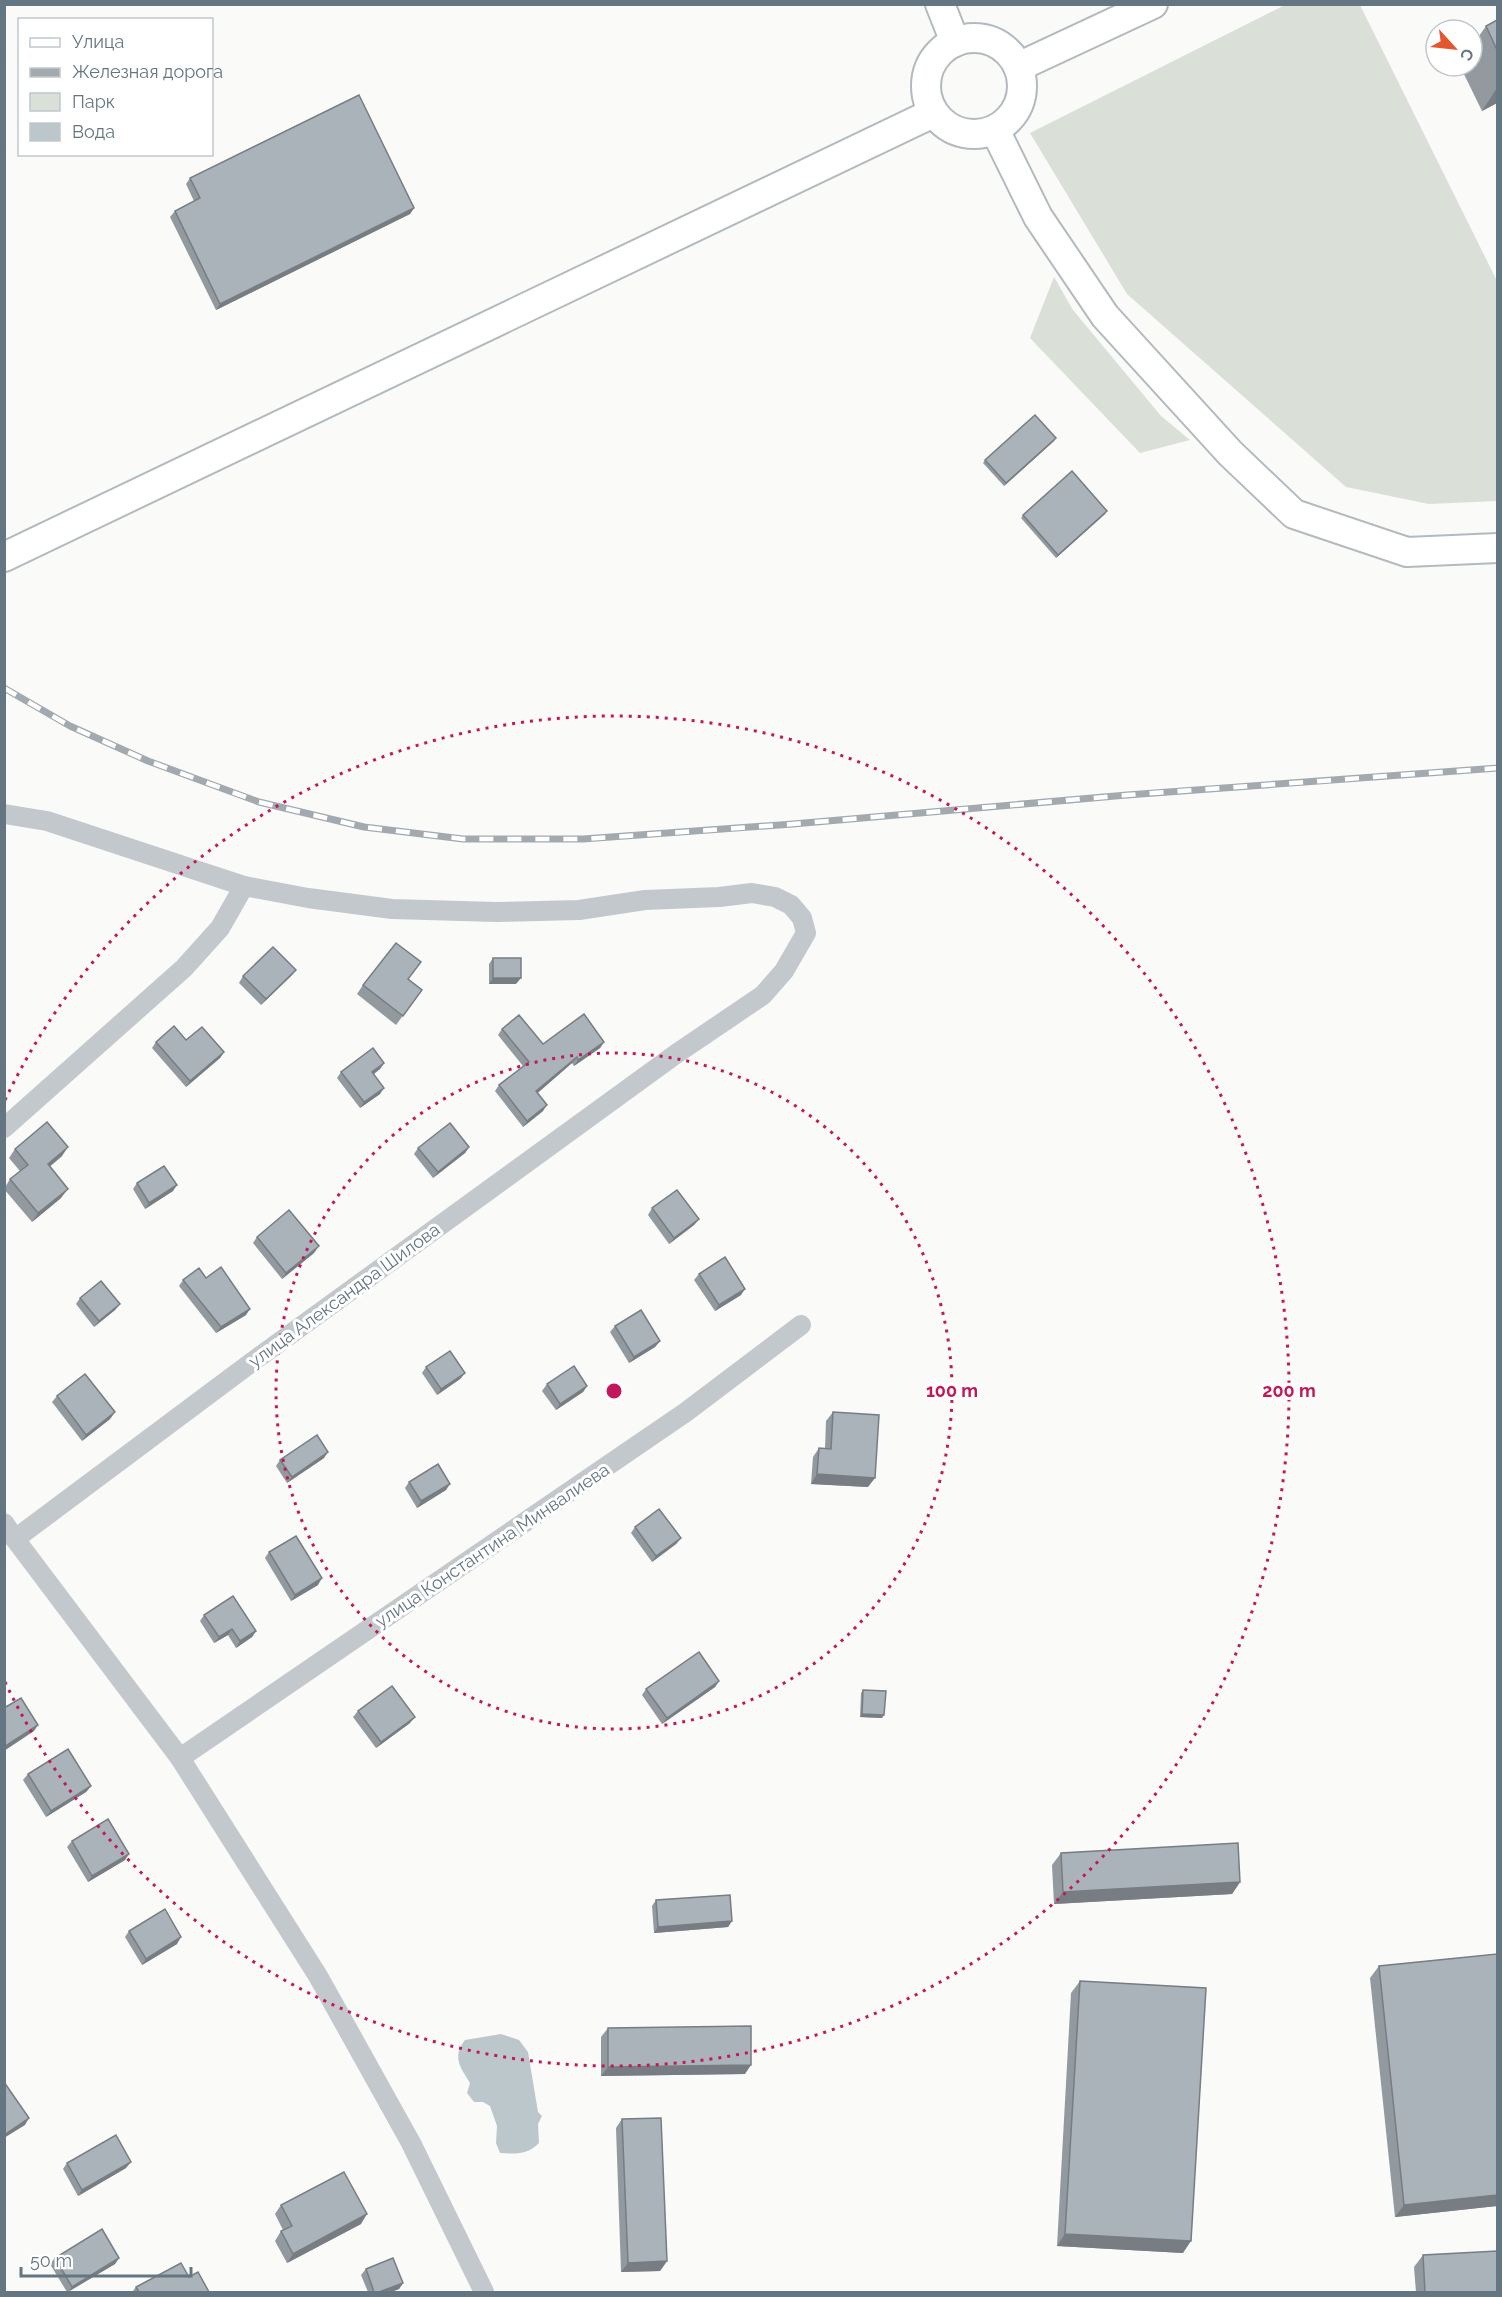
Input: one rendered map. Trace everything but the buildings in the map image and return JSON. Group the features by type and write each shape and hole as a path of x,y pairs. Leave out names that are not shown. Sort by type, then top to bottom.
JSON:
{"main road":[{"path":"939,4 955,42"},
{"path":"1018,68 1153,4"},
{"path":"976,38 990,41 1005,50 1018,68 1022,86 1018,105 1008,120 994,130 978,134 959,132 946,126 933,112 926,91 928,71 938,54 955,42 976,38"},
{"path":"4,557 933,112"},
{"path":"994,130 1038,217 1106,316 1230,453 1294,514 1407,552 1497,548"}],"street":[{"path":"4,814 47,821 244,886 220,928 184,968 4,1128"},
{"name":"улица Александра Шилова","path":"10,1531 248,1365 676,1054 763,995 784,971 806,933 802,918 791,905 775,897 752,893 719,897 645,900 579,910 496,912 392,909 308,898 244,886"},
{"name":"улица Константина Минвалиева","path":"180,1758 686,1412 801,1325"},
{"path":"10,1531 180,1758 318,1976 411,2143 484,2292"}],"green space":[{"path":"1285,5 1360,5 1497,281 1497,501 1429,504 1346,487 1127,294 1030,133"},
{"path":"1054,277 1073,310 1161,416 1190,440 1140,453 1030,338"}],"water":[{"path":"501,2034 519,2040 528,2052 538,2112 542,2116 538,2124 539,2143 521,2153 500,2153 496,2143 497,2126 490,2106 483,2102 474,2102 467,2093 470,2083 458,2057 465,2040"}],"railway":[{"path":"4,688 70,726 148,761 259,802 364,827 463,839 583,839 1498,768"}]}
